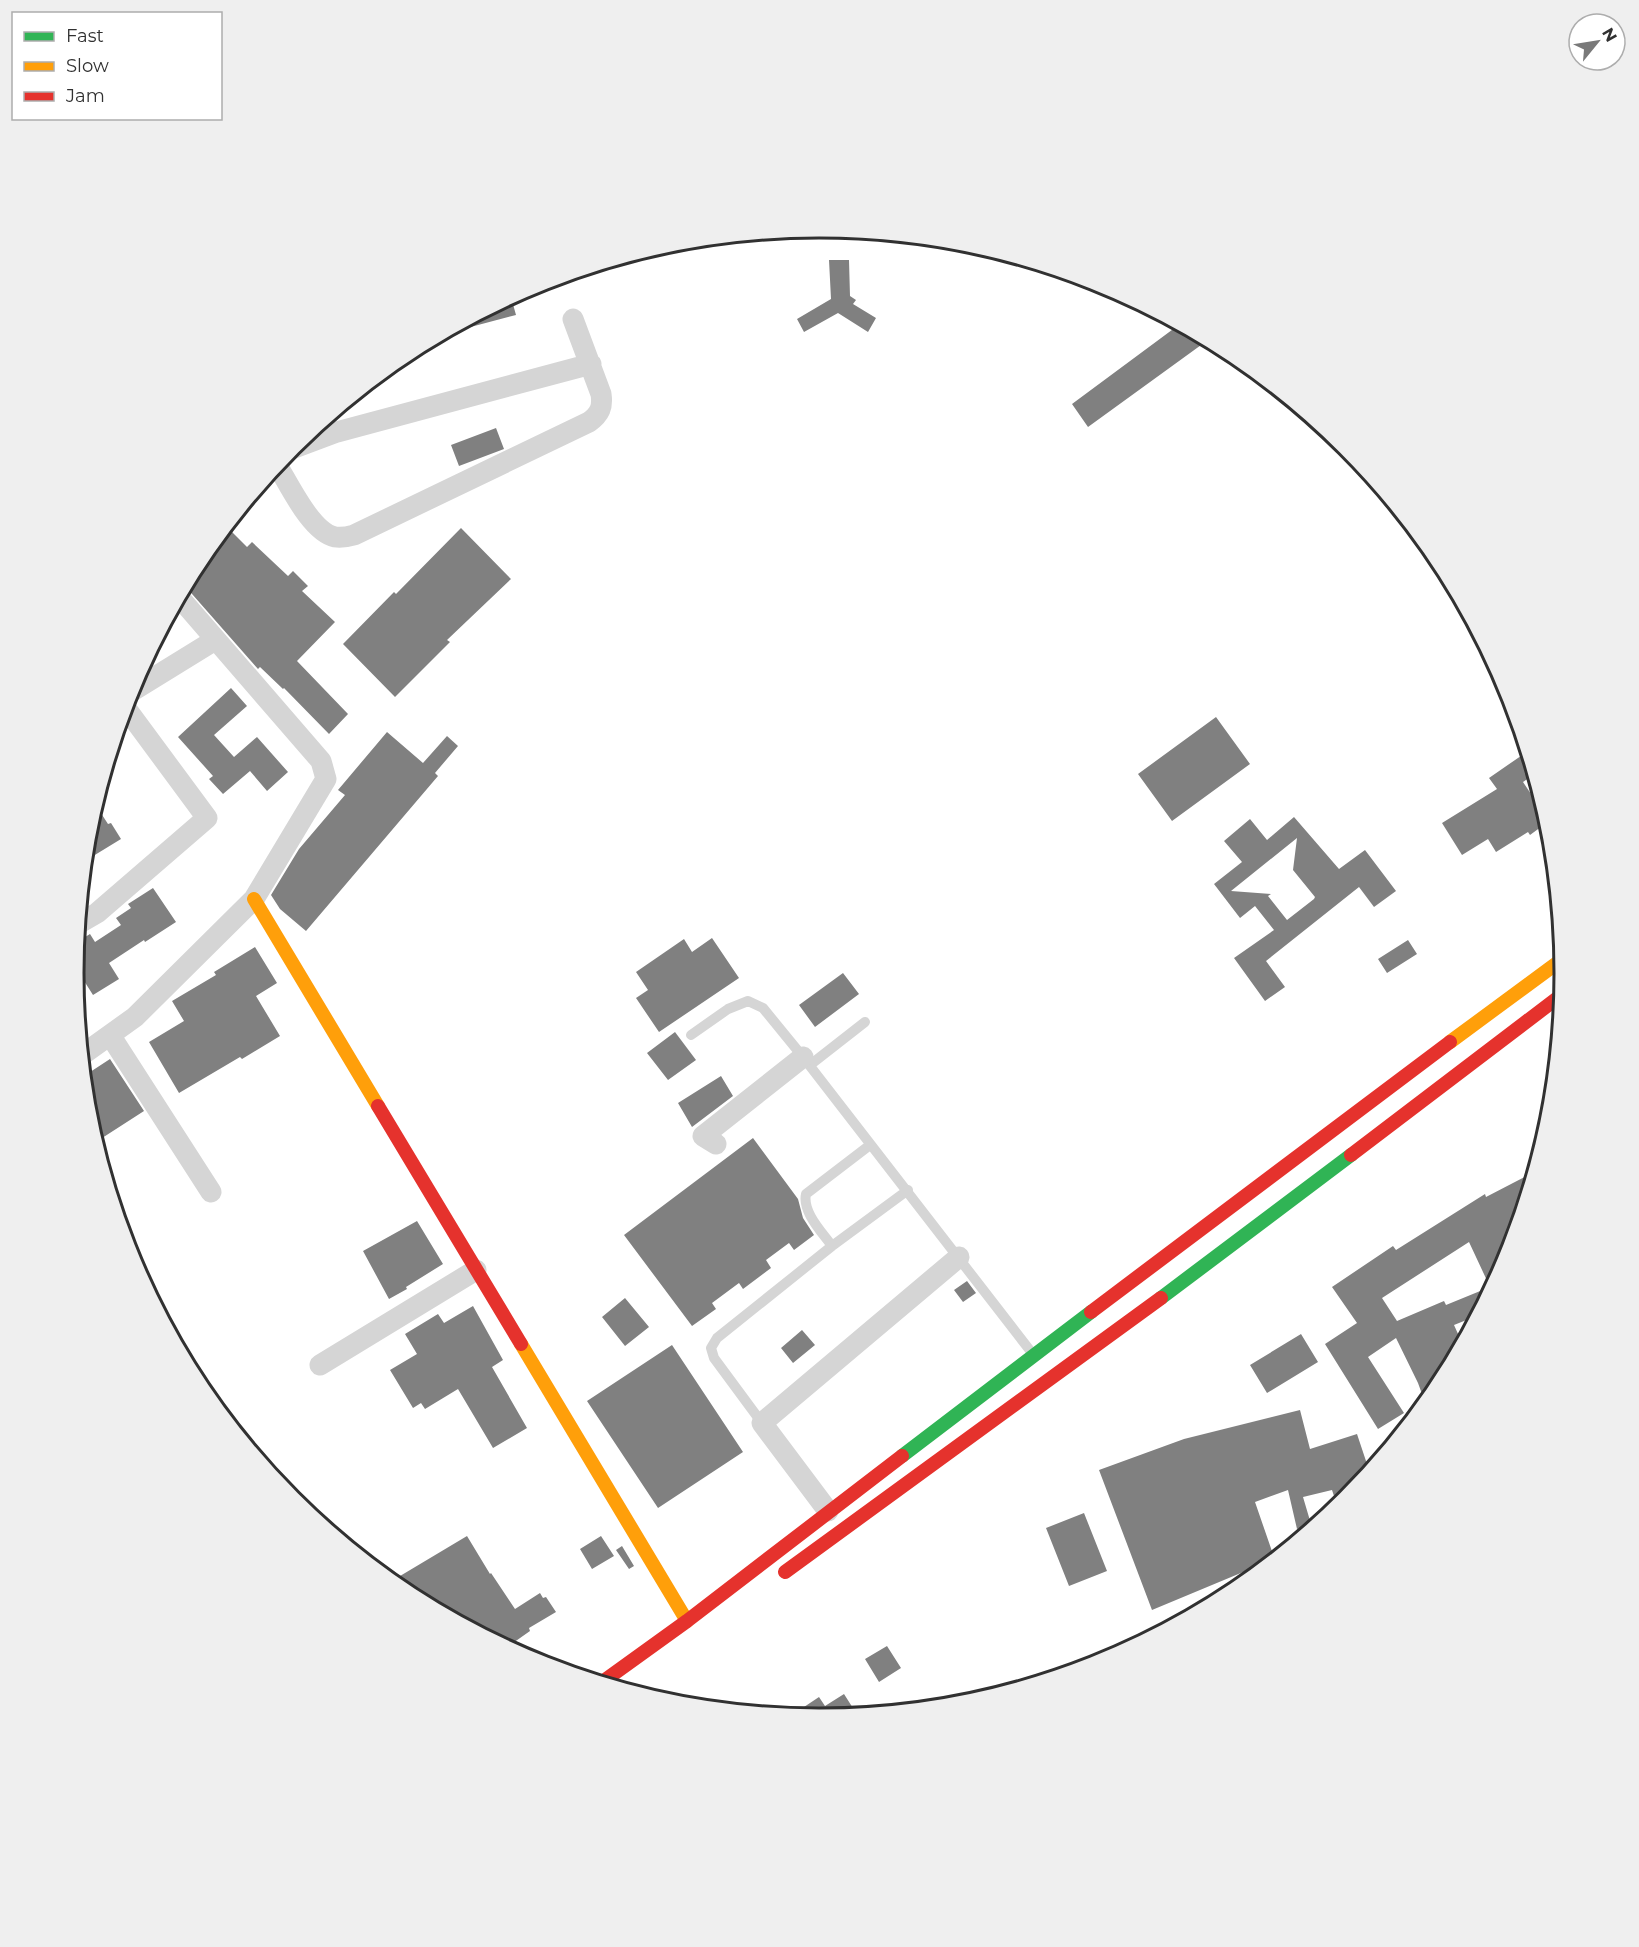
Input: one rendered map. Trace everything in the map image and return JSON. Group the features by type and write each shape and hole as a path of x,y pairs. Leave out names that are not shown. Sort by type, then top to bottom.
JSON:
{"main road":[{"path":"254,899 687,1621"},
{"path":"608,1678 687,1621 1034,1355 1555,965"},
{"path":"778,1577 1202,1268 1554,1001"}],"street":[{"path":"282,472 312,520 322,531 333,537 354,535 596,417 603,402 573,319"},
{"path":"312,442 347,429 591,364"},
{"path":"88,1050 135,1017 254,899 327,779 321,760 184,604"},
{"path":"144,684 215,640"},
{"path":"86,919 97,913 207,818 131,715"},
{"path":"110,1035 211,1192"},
{"path":"716,1144 703,1136 807,1061"},
{"path":"828,1511 762,1423 959,1257"},
{"path":"320,1365 476,1270"}],"lane":[{"path":"691,1035 728,1009 748,1001 763,1008 908,1190 1034,1355"},
{"path":"807,1061 865,1022"},
{"path":"832,1246 809,1213 804,1201 806,1194 870,1145"},
{"path":"762,1423 714,1358 711,1348 717,1338 832,1246 908,1190"}],"building":[{"path":"829,260 849,260 850,296 856,300 853,304 876,318 868,332 838,313 804,332 797,319 831,299"},
{"path":"513,305 516,315 470,327"},
{"path":"1173,329 1201,345 1088,427 1072,404"},
{"path":"496,428 504,449 459,466 451,445"},
{"path":"461,528 511,579 447,640 450,642 395,697 343,644"},
{"path":"232,532 247,547 252,542 288,576 293,571 308,586 302,591 335,622 297,661 348,714 329,734 284,688 260,667 258,669 191,593"},
{"path":"231,688 247,706 214,735 234,757 257,737 288,772 267,791 250,771 223,794 209,779 213,776 178,737"},
{"path":"1216,717 1250,764 1172,821 1138,774"},
{"path":"387,732 423,763 447,736 458,746 435,773 438,776 306,931 280,909 271,895 299,849 345,795 338,790"},
{"path":"1522,755 1529,778 1523,782 1533,798 1540,827 1530,835 1528,832 1496,852 1488,839 1462,855 1442,823 1497,789 1489,778"},
{"path":"102,814 108,824 111,823 121,839 94,856"},
{"path":"1294,817 1339,869 1365,850 1396,891 1374,907 1359,887 1266,961 1285,987 1265,1001 1234,958 1274,930 1255,906 1240,918 1214,884 1242,862 1224,841 1250,819 1267,840","holes":["1297,838 1293,870 1315,897 1287,920 1268,896 1271,894 1231,891"]},
{"path":"153,888 176,922 109,963 119,979 93,995 84,981 86,937 90,934 95,942 121,925 116,918 131,908 128,904"},
{"path":"712,938 739,978 659,1032 636,998 648,990 636,972 684,939 692,952"},
{"path":"1408,940 1417,954 1387,973 1378,959"},
{"path":"255,947 277,983 256,996 280,1036 179,1093 149,1042 184,1021 172,1001 216,975 214,972"},
{"path":"843,973 859,994 815,1027 799,1005"},
{"path":"675,1032 696,1060 668,1080 647,1053"},
{"path":"110,1059 144,1111 103,1138 98,1117 90,1072"},
{"path":"721,1076 733,1096 692,1127 678,1103"},
{"path":"753,1138 798,1199 803,1218 814,1235 794,1250 789,1243 766,1260 771,1268 743,1289 739,1283 712,1303 716,1309 692,1326 624,1235"},
{"path":"1526,1176 1516,1210 1487,1281 1469,1242 1382,1298 1397,1321 1444,1301 1446,1305 1483,1290 1468,1319 1454,1325 1459,1336 1422,1394 1396,1338 1368,1357 1404,1413 1378,1429 1325,1344 1357,1323 1332,1287 1393,1246 1396,1250 1485,1194 1486,1197"},
{"path":"417,1221 443,1264 389,1299 363,1251"},
{"path":"967,1281 976,1293 963,1302 954,1290"},
{"path":"625,1298 649,1327 625,1346 602,1317"},
{"path":"473,1306 503,1360 492,1367 527,1428 493,1448 458,1389 425,1409 421,1403 413,1408 390,1370 417,1354 405,1334 438,1314 444,1323"},
{"path":"802,1330 815,1345 793,1363 781,1348"},
{"path":"1301,1334 1318,1362 1267,1393 1250,1365"},
{"path":"672,1345 743,1452 658,1508 587,1401"},
{"path":"1300,1410 1310,1449 1357,1434 1367,1464 1335,1499 1332,1490 1303,1497 1310,1521 1297,1529 1288,1490 1255,1502 1272,1552 1248,1571 1152,1610 1099,1470 1184,1439"},
{"path":"1084,1513 1107,1571 1069,1586 1046,1528"},
{"path":"467,1536 515,1609 540,1593 543,1598 546,1597 556,1612 529,1628 530,1631 514,1642 452,1610 399,1577"},
{"path":"601,1536 614,1556 592,1569 580,1549"},
{"path":"622,1546 634,1566 629,1569 616,1550"},
{"path":"887,1646 901,1668 879,1682 865,1659"},
{"path":"844,1694 853,1708 802,1708 819,1697 825,1706"}],"traffic: fast":[{"path":"1161,1298 1351,1155"},
{"path":"902,1456 1091,1312"}],"traffic: slow":[{"path":"254,899 378,1106"},
{"path":"1450,1042 1555,965"},
{"path":"521,1344 687,1621"}],"traffic: jam":[{"path":"1351,1155 1554,1001"},
{"path":"1091,1312 1450,1042"},
{"path":"378,1106 521,1344"},
{"path":"785,1572 1161,1298"},
{"path":"608,1678 687,1621 902,1456"}]}
